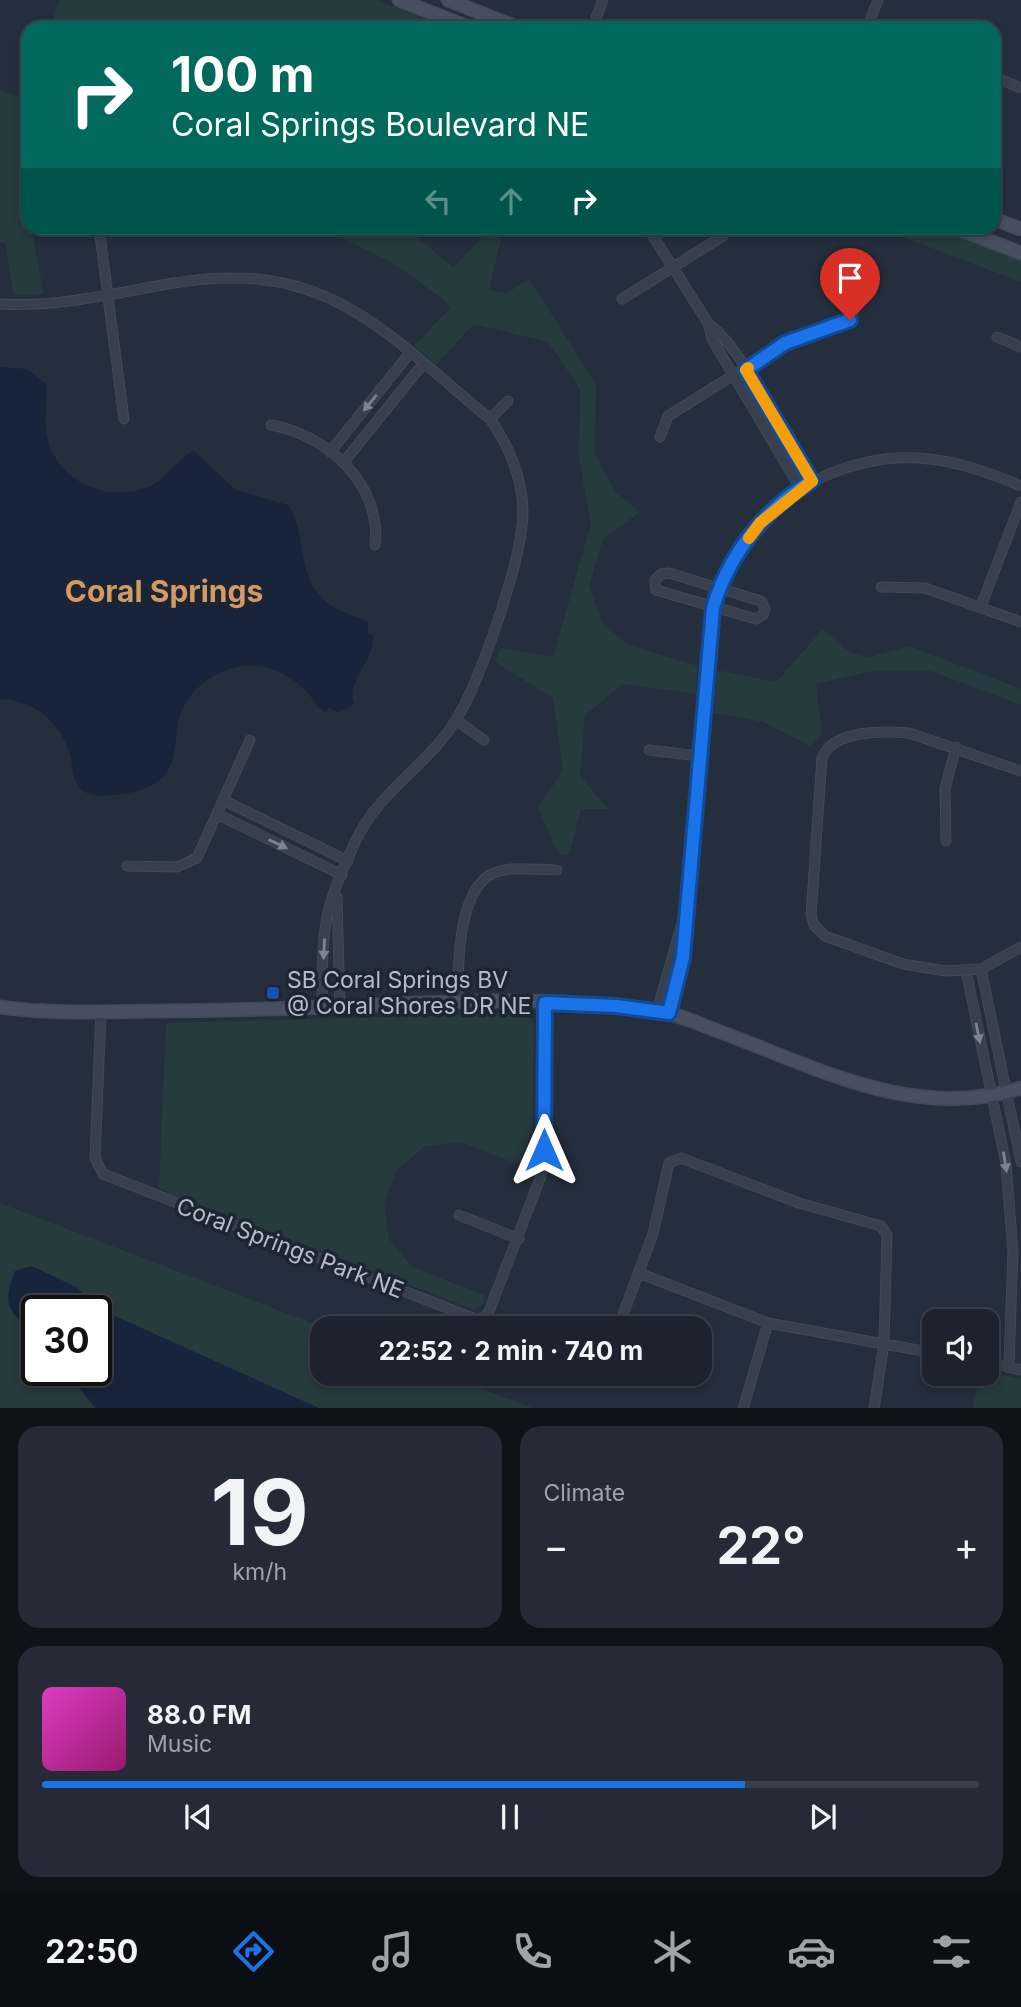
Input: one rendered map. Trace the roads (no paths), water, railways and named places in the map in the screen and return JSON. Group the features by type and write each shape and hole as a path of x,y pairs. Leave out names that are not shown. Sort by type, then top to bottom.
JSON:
{"street":[{"path":"399,0 453,21"},
{"path":"449,0 502,21"},
{"path":"595,21 603,0"},
{"path":"870,21 878,0"},
{"path":"1001,81 1021,88"},
{"path":"1001,222 1021,229"},
{"path":"100,235 124,419"},
{"path":"653,235 708,323 712,340 740,373 812,481"},
{"path":"974,235 1021,253"},
{"path":"622,299 723,236"},
{"path":"0,304 109,295 219,276 275,279 311,290 352,309 490,419 500,433 517,475 523,513 518,545 495,624 484,659 456,720 373,811 348,861 327,915 322,1008"},
{"path":"660,437 668,416 785,343 850,320 862,293"},
{"path":"708,323 721,333 800,488"},
{"path":"997,337 1021,347"},
{"path":"330,452 410,353"},
{"path":"343,463 423,364"},
{"path":"490,419 508,401"},
{"path":"271,425 297,431 330,452 361,483 374,509 375,545"},
{"path":"663,1012 683,957 713,608 719,588 734,558 760,523 800,488 848,466 907,458 953,463 1021,486"},
{"path":"981,606 1021,502"},
{"path":"669,573 719,588 761,601 765,609 763,615 756,619 665,594 656,590 655,580 661,574 669,573"},
{"path":"881,587 925,588 1021,622"},
{"path":"456,720 484,740"},
{"path":"1021,771 927,737 890,732 838,740 826,747 822,758 811,915 814,925 825,936 921,969 981,969 1021,947"},
{"path":"127,866 177,867 192,863 250,740"},
{"path":"946,841 945,789 956,747"},
{"path":"649,750 699,756"},
{"path":"223,800 348,861"},
{"path":"217,814 342,875"},
{"path":"458,1002 460,934 468,909 484,879 494,872 557,870"},
{"path":"337,891 340,1007"},
{"path":"981,969 1021,1161"},
{"path":"966,971 1006,1164 1017,1251 1009,1366"},
{"path":"0,1006 51,1012 101,1012 322,1008 458,1002 545,1003 663,1012 877,1091 916,1098 953,1100 991,1096 1021,1088"},
{"name":"Coral Springs Park NE","path":"101,1012 95,1158 103,1174 478,1320 488,1314 535,1197 544,1150 545,1003"},
{"path":"623,1316 653,1234 669,1163 681,1158 799,1203 881,1226 887,1235 884,1343 874,1408"},
{"path":"459,1215 519,1239"},
{"path":"639,1273 768,1323 922,1351"},
{"path":"743,1408 768,1323"},
{"path":"999,1364 1021,1370"}],"water":[{"path":"0,367 27,369 46,384 46,429 49,444 66,471 92,487 122,493 152,485 194,451 236,490 288,505 298,530 306,569 318,594 333,607 369,623 367,633 373,635 370,653 354,687 354,704 338,713 329,707 326,712 318,707 300,685 279,672 254,666 226,670 202,684 184,705 179,718 173,758 160,780 141,790 113,795 94,795 80,789 75,780 66,743 53,723 35,708 0,699"},
{"path":"32,1266 78,1288 84,1295 21,1295 21,1322 8,1301 15,1271"},
{"path":"112,1315 319,1408 95,1408 78,1386 112,1386"}],"place":[{"name":"SB Coral Springs BV @ Coral Shores DR NE","path":"273,993"}],"district":[{"name":"Coral Springs","path":"164,591"}]}
